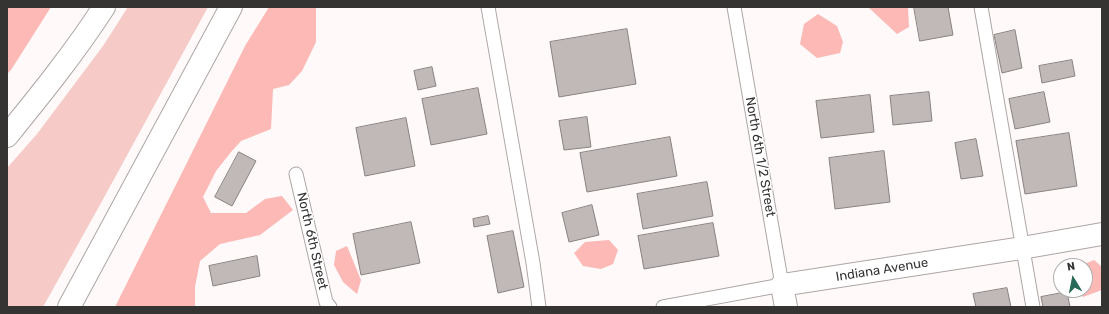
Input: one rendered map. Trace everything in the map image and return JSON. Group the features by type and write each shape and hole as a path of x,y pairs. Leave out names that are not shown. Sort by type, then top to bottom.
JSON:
{"main road":[{"path":"7,136 37,99 94,23 104,7"},
{"path":"69,307 231,7"},
{"name":"Indiana Avenue","path":"782,285 1022,248 1102,234"},
{"name":"North 6th 1/2 Street","path":"782,285 786,307"}],"lane":[{"path":"488,7 533,263 539,307"},
{"name":"North 6th 1/2 Street","path":"734,7 782,285"},
{"path":"981,7 1033,307"},
{"name":"North 6th Street","path":"296,174 326,302 330,307"},
{"name":"Indiana Avenue","path":"663,307 782,285"}],"shaded area":[{"path":"7,7 51,7 7,74"},
{"path":"128,7 208,7 43,307 7,307 7,168 37,134 103,46"},
{"path":"269,7 316,7 316,42 302,71 289,85 273,89 271,129 241,141 216,171 203,197 211,213 246,213 265,199 282,196 293,210 260,235 220,244 200,261 195,287 195,307 115,307 245,46"},
{"path":"868,7 908,7 909,27 897,34"},
{"path":"818,14 837,26 843,42 840,53 817,58 800,44 804,24"},
{"path":"609,240 618,250 613,264 601,269 583,266 574,253 585,242"},
{"path":"347,246 361,280 357,294 343,282 334,265 336,251"},
{"path":"1093,260 1102,267 1102,290 1093,293"}],"building":[{"path":"914,7 948,7 953,35 920,41"},
{"path":"627,29 636,84 559,97 550,42"},
{"path":"1015,30 1022,68 1002,73 994,35"},
{"path":"1072,60 1075,76 1042,83 1039,66"},
{"path":"432,67 436,86 418,90 414,71"},
{"path":"478,88 487,134 431,145 422,99"},
{"path":"929,92 932,121 893,125 890,96"},
{"path":"1044,92 1050,122 1015,129 1009,99"},
{"path":"870,95 874,132 821,138 816,101"},
{"path":"587,117 591,147 564,150 559,121"},
{"path":"406,118 415,166 365,176 356,128"},
{"path":"1069,133 1077,186 1025,194 1016,141"},
{"path":"670,137 677,176 587,192 580,153"},
{"path":"976,139 983,176 961,179 955,143"},
{"path":"884,151 890,202 835,209 829,158"},
{"path":"239,152 256,161 232,206 215,197"},
{"path":"707,182 713,216 643,229 637,194"},
{"path":"592,205 599,235 569,242 562,213"},
{"path":"488,216 490,224 474,227 473,219"},
{"path":"411,222 420,263 361,275 353,234"},
{"path":"713,223 719,256 644,269 638,236"},
{"path":"513,231 524,287 498,293 487,236"},
{"path":"257,256 260,276 213,286 209,266"},
{"path":"1007,288 1011,307 976,307 973,294"},
{"path":"1053,295 1053,298 1068,298 1070,307 1043,307 1041,297"}]}
